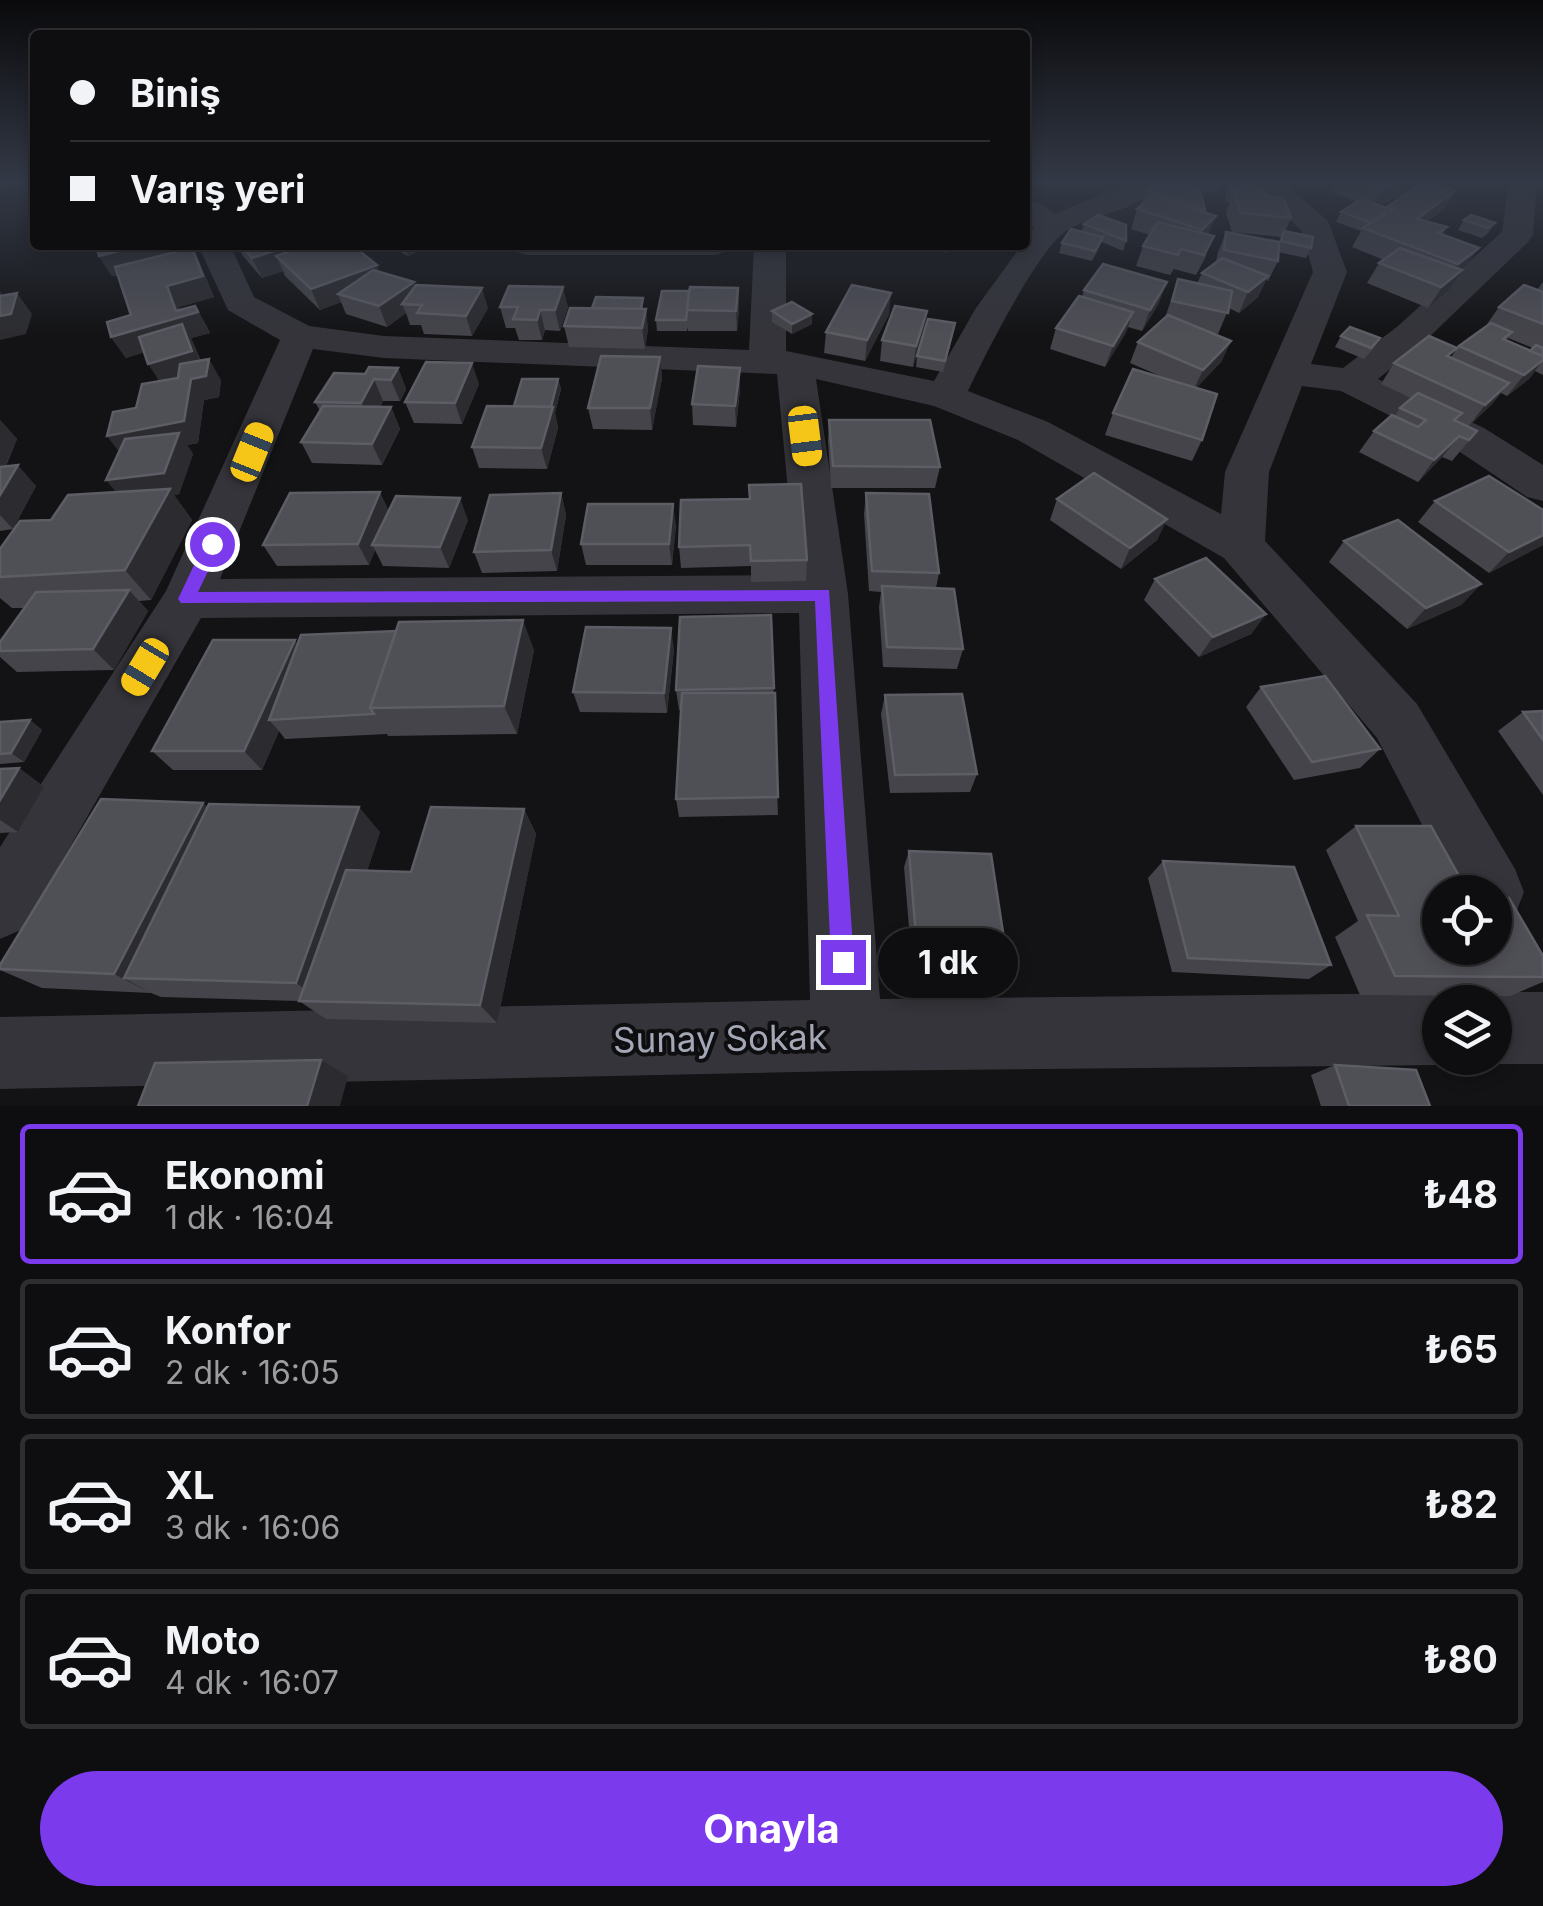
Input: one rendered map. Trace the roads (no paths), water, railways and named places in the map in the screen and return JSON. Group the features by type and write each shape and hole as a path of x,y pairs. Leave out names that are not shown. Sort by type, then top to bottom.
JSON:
{"street":[{"path":"1240,546 1248,472 1330,272 1319,234"},
{"path":"1351,381 1411,334 1517,234"},
{"path":"216,250 240,303 300,336 384,347 781,363 946,396 1033,431 1240,546 1397,721 1522,953 1510,985"},
{"path":"770,250 781,363 823,594 847,1035"},
{"path":"946,396 1023,250"},
{"path":"0,906 187,599 300,336"},
{"path":"1287,372 1351,381 1469,438 1543,486"},
{"path":"187,599 823,594"},
{"name":"Sunay Sokak","path":"0,1054 847,1035 1422,1029"}]}
